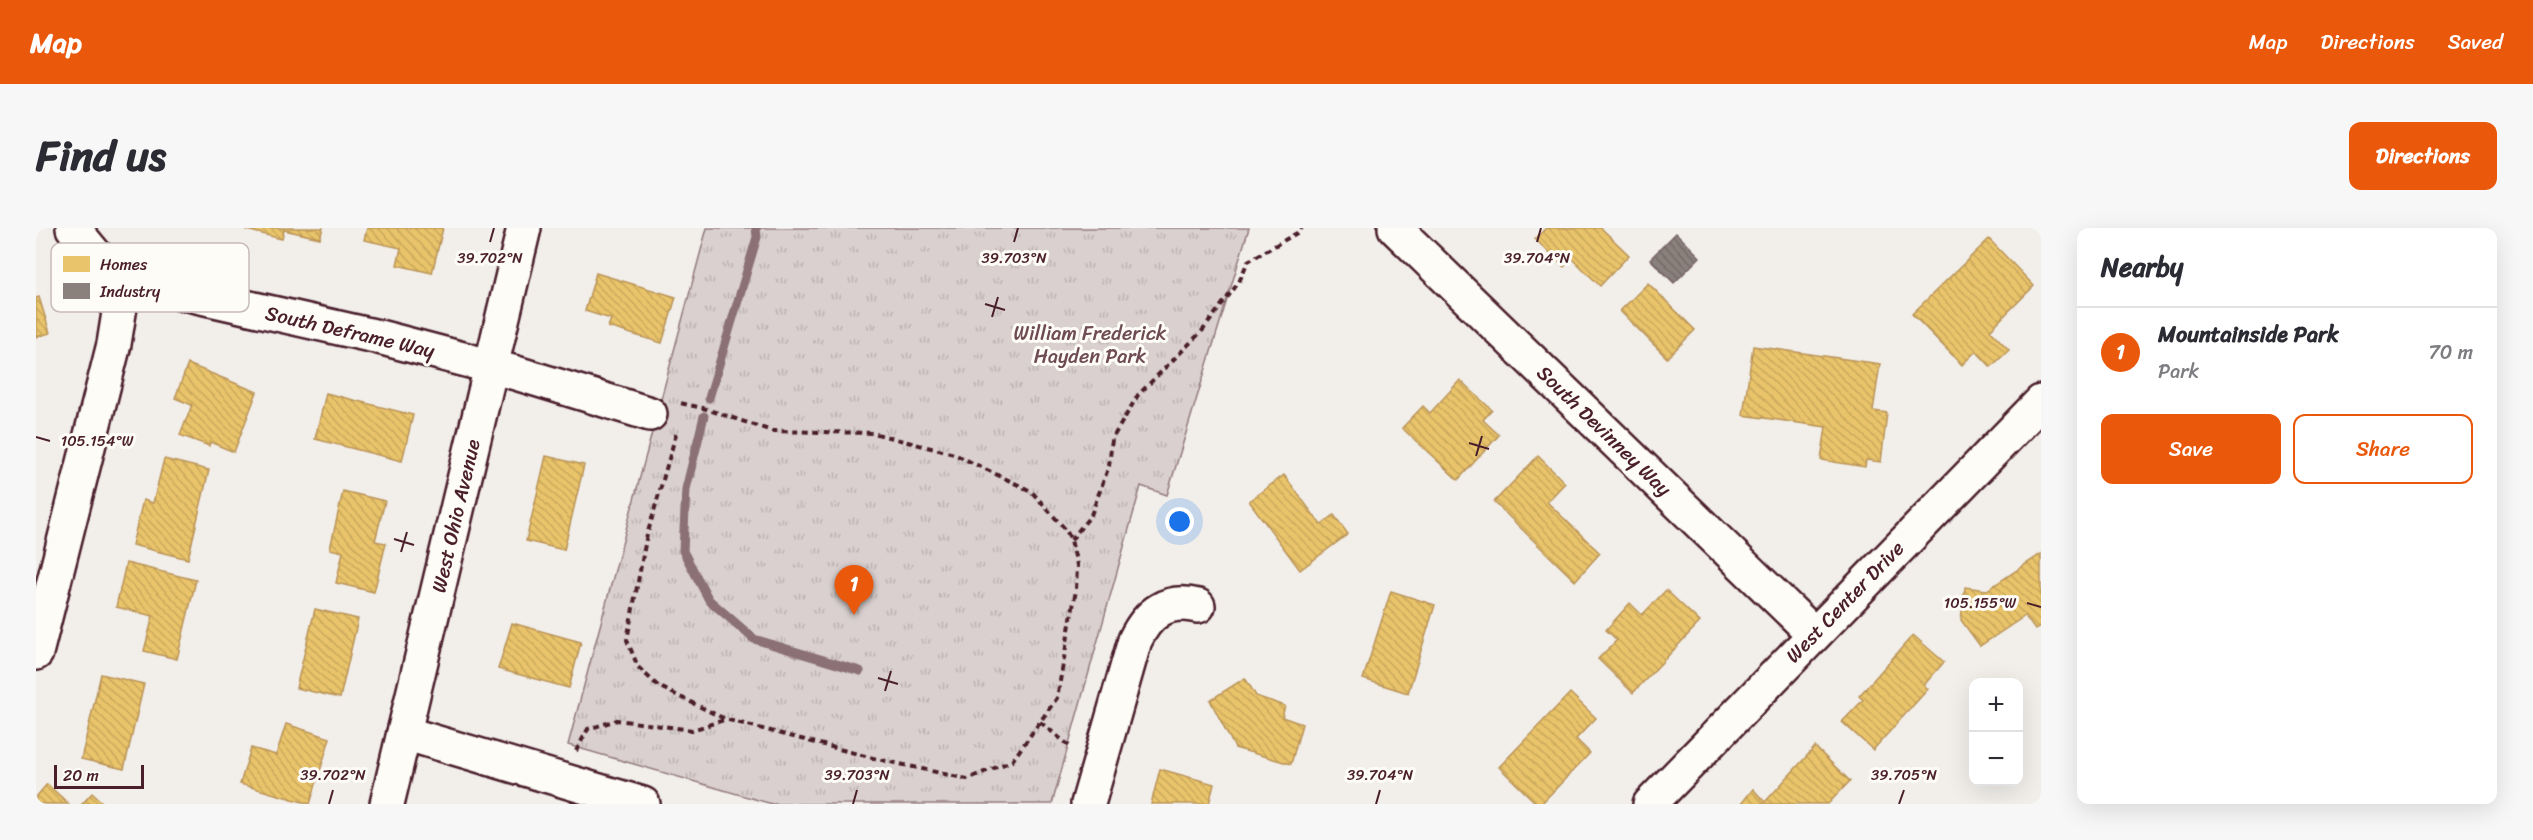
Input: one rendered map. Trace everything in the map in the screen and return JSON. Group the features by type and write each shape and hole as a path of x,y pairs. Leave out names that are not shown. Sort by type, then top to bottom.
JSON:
{"street":[{"path":"73,228 86,243"},
{"name":"West Ohio Avenue","path":"387,804 524,228"},
{"name":"South Devinney Way","path":"1395,228 1814,634"},
{"name":"South Deframe Way","path":"249,308 380,337 491,367 664,420"},
{"path":"36,654 114,344 119,312"},
{"name":"West Center Drive","path":"1650,804 2041,402"},
{"path":"1088,804 1135,640 1142,624 1156,609 1171,604 1187,603 1198,606"},
{"path":"404,733 643,804"}],"path":[{"path":"1071,540 1091,515 1109,466 1112,439 1138,395 1203,330 1239,282 1248,261 1302,228"},
{"path":"664,420 646,539 627,640 638,667 658,686 725,719 873,758 967,779 1012,761 1057,698 1076,590 1077,565 1071,540 1066,530 1031,491 954,454 873,433 772,431 685,404 681,416"},
{"path":"576,751 588,729 617,720 692,730 725,719"},
{"path":"1040,722 1071,748"}],"green space":[{"name":"William Frederick Hayden Park","path":"707,228 1249,228 1167,495 1141,486 1052,804 772,804 568,745"}],"building: Homes":[{"path":"246,228 323,228 320,238 284,230 282,239 246,230"},
{"path":"367,228 443,228 432,273 397,265 401,248 364,240"},
{"path":"1546,228 1601,228 1629,255 1600,286 1572,258 1564,267 1535,239"},
{"path":"1989,239 2034,286 1990,330 2009,350 1991,367 1976,351 1962,365 1912,314"},
{"path":"596,273 676,297 662,343 608,327 611,319 585,311"},
{"path":"1648,283 1695,330 1667,358 1620,311"},
{"path":"39,297 50,333 36,337 36,298"},
{"path":"1753,346 1880,364 1873,411 1887,413 1881,462 1866,460 1865,467 1821,460 1826,427 1743,415"},
{"path":"188,364 257,392 234,452 210,442 209,446 180,435 192,405 175,398"},
{"path":"1460,380 1492,410 1483,420 1499,435 1458,480 1402,428 1423,406 1430,413"},
{"path":"326,393 413,415 402,461 315,439"},
{"path":"546,456 584,465 564,550 526,541"},
{"path":"1538,456 1565,483 1547,502 1600,553 1575,581 1494,502"},
{"path":"164,459 209,470 188,559 132,545 143,500 153,503"},
{"path":"1284,475 1321,525 1334,515 1348,534 1300,570 1249,501"},
{"path":"343,491 385,501 375,541 386,543 374,592 336,583 343,552 330,549"},
{"path":"2041,554 2041,626 2035,630 2025,616 1980,646 1961,620 1965,587 1987,590"},
{"path":"126,563 196,580 177,659 144,651 153,616 116,607"},
{"path":"1666,590 1700,622 1633,693 1598,659 1617,640 1606,630 1630,603 1642,615"},
{"path":"1391,591 1435,605 1408,693 1363,679"},
{"path":"315,609 358,619 340,698 296,688"},
{"path":"512,623 581,642 569,688 498,669"},
{"path":"1913,635 1944,662 1924,685 1928,689 1873,750 1842,722 1863,700 1859,696"},
{"path":"101,674 144,684 124,769 81,759"},
{"path":"1245,678 1256,696 1285,706 1282,717 1302,724 1291,764 1235,748 1210,700"},
{"path":"1570,693 1596,718 1576,739 1590,753 1541,804 1537,804 1499,767"},
{"path":"286,724 330,738 310,804 240,784 251,748 276,755"},
{"path":"1815,747 1850,781 1828,804 1741,804 1753,789 1765,802"},
{"path":"1160,769 1214,784 1209,804 1151,804"},
{"path":"47,784 69,804 36,804 36,797"},
{"path":"92,793 104,804 82,804"}],"building: Industry":[{"path":"1676,233 1700,257 1674,283 1650,259"}],"waterway":[{"path":"709,398 757,237 756,228"},
{"path":"704,416 686,489 683,551 709,600 754,639 860,671"}],"place":[{"name":"Mountainside Park","path":"854,615"}]}
